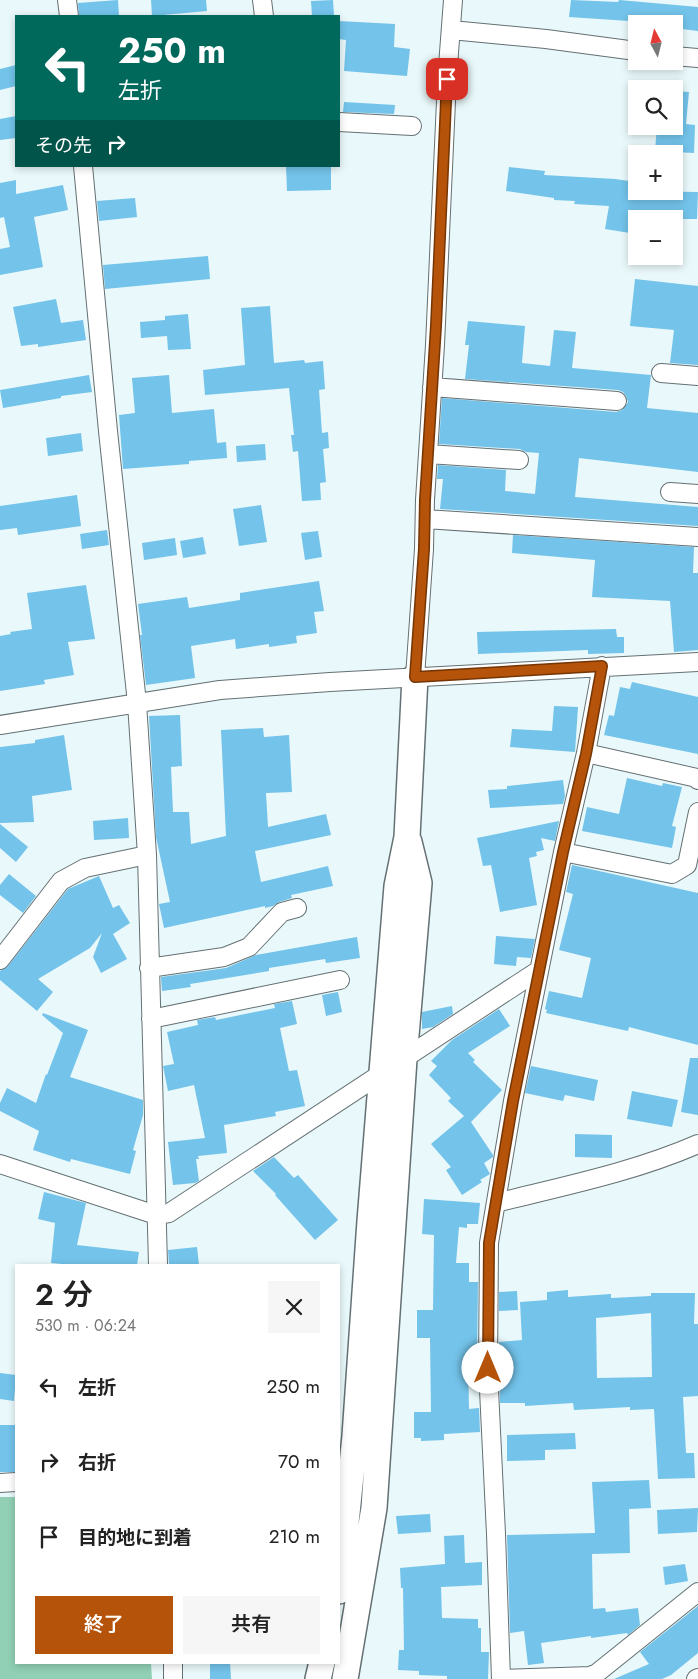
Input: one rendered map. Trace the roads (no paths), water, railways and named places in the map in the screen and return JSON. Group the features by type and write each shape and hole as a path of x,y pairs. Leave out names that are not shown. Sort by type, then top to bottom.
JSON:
{"street":[{"path":"67,0 69,15"},
{"path":"262,0 264,15"},
{"path":"340,1581 355,1436 381,1074 397,886 407,837 424,549 452,0"},
{"path":"451,30 546,39 628,50"},
{"path":"683,57 698,58"},
{"path":"340,122 412,126"},
{"path":"83,167 107,421 137,703 147,855 158,1264"},
{"path":"661,373 698,376"},
{"path":"432,386 617,401"},
{"path":"428,454 519,460"},
{"path":"670,492 698,494"},
{"path":"425,518 698,537"},
{"path":"0,726 220,690 602,666 698,662"},
{"path":"602,666 586,754 563,852 513,1101 489,1243 488,1368 501,1679 590,1676 597,1673 698,1592"},
{"path":"586,754 697,778 698,780"},
{"path":"563,852 672,874 687,865 698,812"},
{"path":"345,1679 374,1508 404,1059 418,883 407,837"},
{"path":"0,960 61,881 86,868 147,855"},
{"path":"149,968 224,957 249,947 282,912 297,908"},
{"path":"0,1164 156,1215 169,1213 539,970"},
{"path":"151,1019 340,980"},
{"path":"496,1203 613,1174 668,1157 698,1144"},
{"path":"0,1482 15,1482"},
{"path":"173,1664 173,1679"},
{"path":"318,1679 322,1664"}]}
